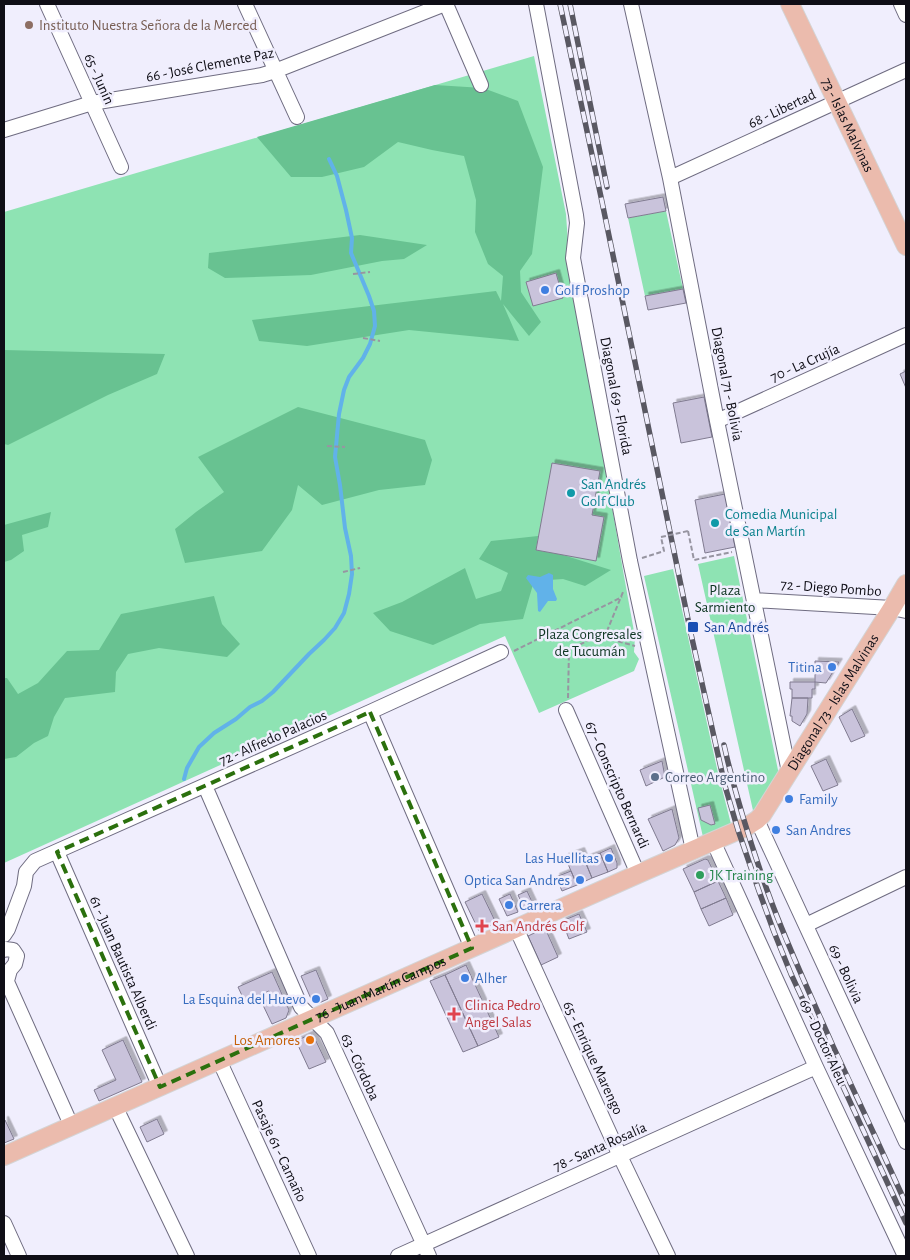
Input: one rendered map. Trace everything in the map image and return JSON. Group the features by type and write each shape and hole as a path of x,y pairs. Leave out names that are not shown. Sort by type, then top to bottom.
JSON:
{"main road":[{"name":"73 - Islas Malvinas","path":"790,4 906,246"},
{"name":"Diagonal 73 - Islas Malvinas","path":"757,820 899,610 906,584"},
{"name":"76 - Juan Martín Campos","path":"4,1156 746,827 757,820"}],"street":[{"name":"65 - Junín","path":"47,4 121,167"},
{"path":"245,4 297,117"},
{"name":"66 - José Clemente Paz","path":"4,130 92,103 262,75 445,4"},
{"path":"445,4 478,79"},
{"name":"Diagonal 69 - Florida","path":"536,4 576,215 577,223 573,258 630,561 693,850"},
{"name":"Diagonal 71 - Bolivia","path":"632,4 670,178 717,421 789,772"},
{"path":"901,4 906,15"},
{"name":"68 - Libertad","path":"670,178 906,70"},
{"name":"70 - La Crujía","path":"717,421 906,335"},
{"name":"72 - Diego Pombo","path":"754,600 899,610"},
{"name":"72 - Alfredo Palacios","path":"4,935 24,886 26,872 35,861 501,652"},
{"name":"67 - Conscripto Bernardi","path":"566,710 638,874"},
{"path":"370,712 472,948"},
{"name":"63 - Córdoba","path":"205,786 301,1007 326,1033 427,1250"},
{"name":"69 - Bolivia","path":"757,820 906,1139"},
{"name":"69 - Doctor Aleu","path":"713,841 904,1256"},
{"name":"61 - Juan Bautista Alberdi","path":"58,852 160,1087"},
{"path":"806,925 906,877"},
{"name":"65 - Enrique Marengo","path":"516,928 620,1156 668,1256"},
{"path":"4,950 13,950 17,956 15,964 5,978 72,1126"},
{"name":"Pasaje 61 - Camaño","path":"219,1060 309,1256"},
{"name":"78 - Santa Rosalía","path":"398,1256 427,1250 620,1156 816,1068"},
{"path":"115,1106 186,1256"},
{"path":"4,1223 19,1256"}],"path":[{"path":"353,274 370,272"},
{"path":"363,338 380,341"},
{"path":"327,446 344,447"},
{"path":"649,556 664,551 661,537 688,531 694,560 744,550"},
{"path":"343,572 360,568"},
{"path":"501,652 512,652 622,597 607,631 569,650 566,710"},
{"path":"607,631 617,641 635,646 648,645"}],"highlighted area":[{"path":"370,712 472,948 160,1087 57,852"}],"green space":[{"name":"Plaza Congresales de Tucumán","path":"534,56 566,214 569,258 635,637 634,652 639,659 634,671 539,713 505,636 4,863 4,212"},
{"path":"435,85 483,88 518,101 543,167 532,254 520,271 521,292 541,322 529,336 503,304 519,341 409,330 307,346 259,341 252,320 496,291 501,301 503,276 488,264 475,232 476,200 464,156 398,142 364,167 322,177 291,177 257,137"},
{"path":"666,211 683,289 645,296 628,218"},
{"path":"360,235 427,245 404,259 382,261 311,275 225,278 208,268 209,253"},
{"path":"4,350 165,354 157,374 108,395 8,445 4,444"},
{"path":"298,407 425,440 432,460 425,485 379,490 322,505 298,485 292,510 262,551 185,563 175,529 224,492 198,457"},
{"path":"51,512 48,527 22,535 24,551 11,560 4,562 4,525"},
{"path":"538,536 536,550 560,554 611,570 585,586 563,579 534,581 523,619 480,624 433,645 390,631 373,613 402,602 465,568 476,599 501,591 508,573 479,559 491,541"},
{"name":"Plaza Sarmiento","path":"734,556 779,775 754,815 698,564"},
{"path":"673,569 731,824 703,837 644,576"},
{"path":"214,596 222,624 240,644 227,657 159,648 128,654 116,672 115,692 65,698 54,717 48,736 34,743 16,757 4,759 4,678 7,678 18,694 38,683 67,651 99,650 121,614"}],"water":[{"path":"549,573 553,575 553,589 557,599 556,601 548,601 540,612 538,611 537,593 526,578 528,575 540,577"}],"building":[{"path":"663,197 666,211 628,218 625,204"},
{"name":"Golf Proshop","path":"556,273 563,298 533,306 526,282"},
{"path":"683,289 686,303 648,310 645,296"},
{"path":"906,371 906,388 900,374"},
{"path":"704,397 712,437 681,443 673,403"},
{"name":"San Andrés Golf Club","path":"552,463 600,471 592,515 604,517 596,561 536,550"},
{"name":"Comedia Municipal de San Martín","path":"725,494 735,547 705,553 695,500"},
{"path":"815,661 839,662 826,683 815,682"},
{"path":"790,682 815,682 815,689 812,689 812,698 792,698"},
{"path":"792,698 808,698 807,714 800,726 792,721 792,716 790,716"},
{"path":"852,709 865,736 851,742 839,717"},
{"path":"826,759 838,785 823,791 811,766"},
{"path":"662,761 665,777 646,786 640,770"},
{"path":"710,805 715,824 711,825 701,820 698,808"},
{"path":"672,809 679,838 675,845 663,851 648,819"},
{"name":"Las Huellitas","path":"611,848 617,868 608,872 600,853"},
{"path":"581,851 592,878 577,885 565,857"},
{"path":"600,853 608,872 592,878 584,859"},
{"name":"JK Training","path":"705,859 708,860 718,881 694,892 683,869"},
{"path":"571,871 577,885 562,891 556,877"},
{"path":"718,881 726,898 701,909 694,892"},
{"path":"527,891 533,904 524,908 518,895"},
{"path":"482,894 496,923 479,931 465,902"},
{"name":"Carrera","path":"510,894 518,912 507,916 499,899"},
{"path":"726,898 733,915 709,926 701,909"},
{"path":"579,914 587,932 569,939 562,921"},
{"path":"545,928 558,957 541,965 528,936"},
{"path":"466,965 499,1037 478,1046 445,975"},
{"path":"316,970 328,999 319,1003 312,1001 301,976"},
{"path":"272,972 289,1010 286,1018 272,1024 262,1003 272,998 269,991 245,1002 238,987"},
{"name":"Clinica Pedro Angel Salas","path":"445,975 478,1046 463,1052 430,981"},
{"path":"311,1034 326,1062 309,1069 296,1041"},
{"path":"123,1040 142,1082 99,1101 94,1090 116,1080 102,1050"},
{"path":"157,1119 164,1134 147,1142 140,1127"},
{"path":"4,1120 14,1139 4,1143"}],"waterway":[{"path":"184,779 187,768 199,747 214,733 273,692 335,628 344,613 349,594 352,574 351,556 335,457 339,414 349,377 363,358 370,344 375,326 374,311 351,253 352,238 346,210 337,176 329,159"}],"railway":[{"path":"560,4 691,634 725,786 759,891 791,974 906,1223"},
{"path":"570,4 607,187"},
{"path":"724,745 749,836 782,929 833,1046 906,1204"}],"place":[{"name":"Instituto Nuestra Señora de la Merced","path":"29,25"},
{"name":"Golf Proshop","path":"545,290"},
{"name":"San Andrés Golf Club","path":"571,493"},
{"name":"Comedia Municipal de San Martín","path":"715,523"},
{"name":"San Andrés","path":"693,627"},
{"name":"Titina","path":"832,667"},
{"name":"Correo Argentino","path":"655,777"},
{"name":"Family","path":"789,799"},
{"name":"San Andres","path":"776,830"},
{"name":"Las Huellitas","path":"609,858"},
{"name":"JK Training","path":"700,875"},
{"name":"Optica San Andres","path":"580,880"},
{"name":"Carrera","path":"509,905"},
{"name":"San Andrés Golf","path":"482,926"},
{"name":"Alher","path":"465,978"},
{"name":"La Esquina del Huevo","path":"316,999"},
{"name":"Clinica Pedro Angel Salas","path":"454,1014"},
{"name":"Los Amores","path":"310,1040"}]}
